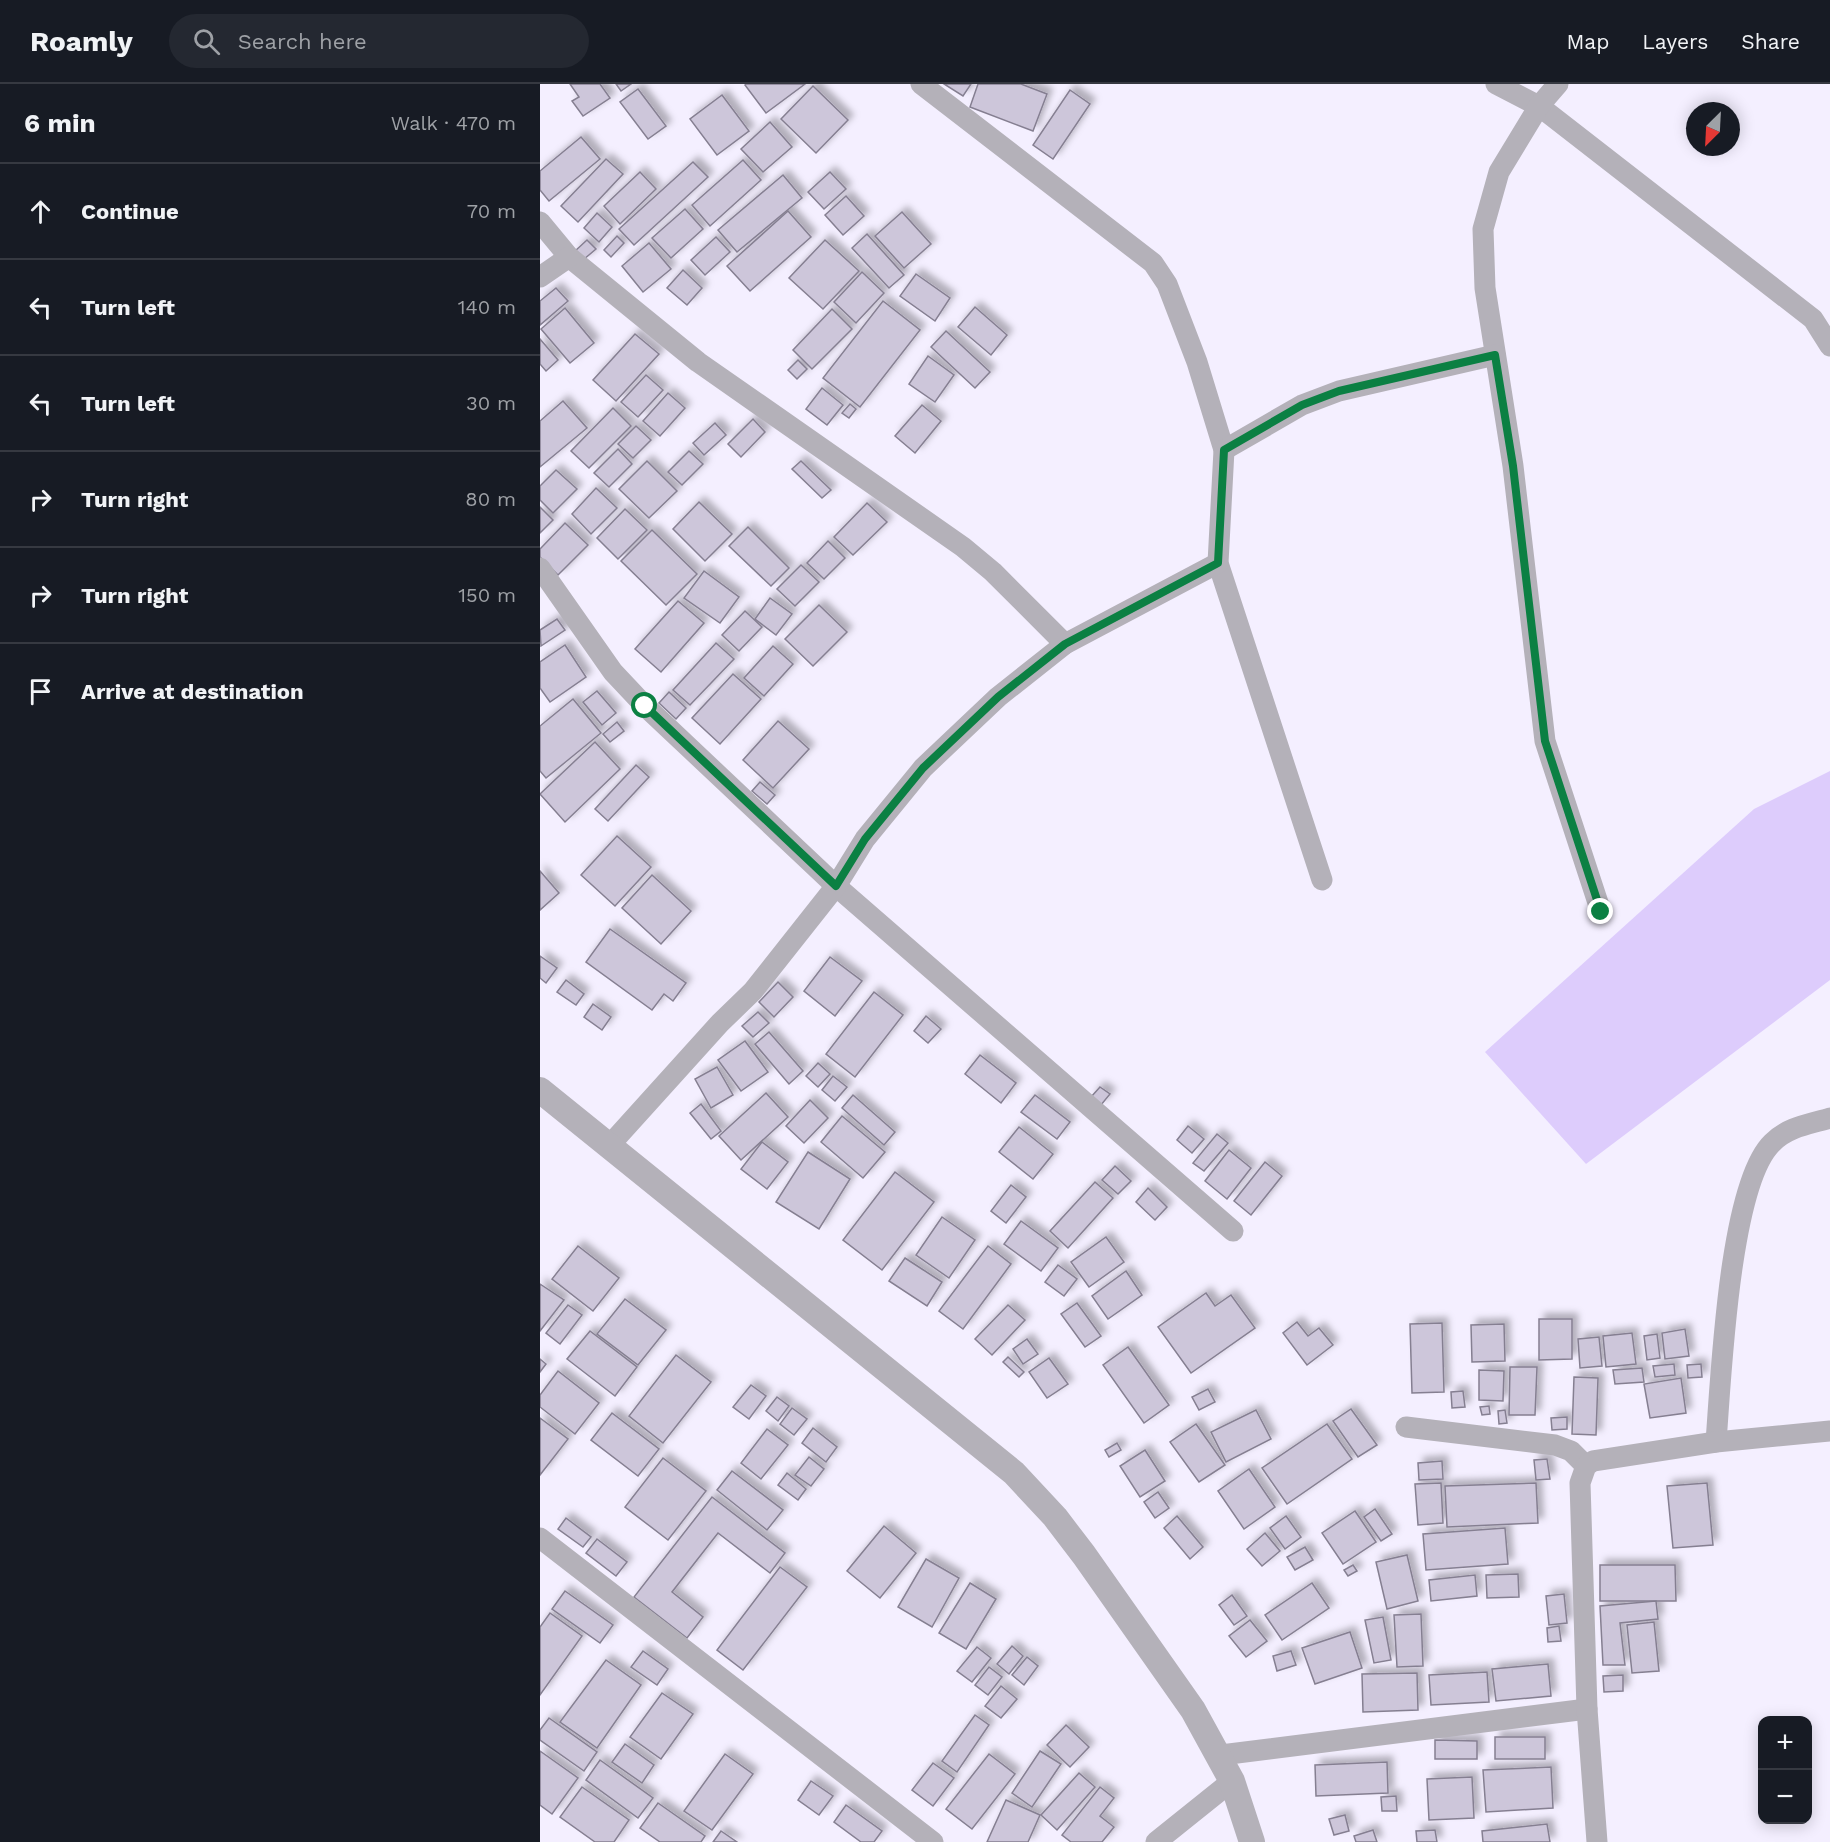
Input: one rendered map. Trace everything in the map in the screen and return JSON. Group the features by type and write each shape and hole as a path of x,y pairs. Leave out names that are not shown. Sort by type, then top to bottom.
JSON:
{"street":[{"path":"921,84 1154,263 1167,284 1197,362 1224,450 1218,563 1322,880"},
{"path":"1496,84 1539,106 1813,319 1830,346"},
{"path":"1558,84 1539,106 1499,172 1484,229 1485,288 1513,466 1545,741 1601,912"},
{"path":"540,222 569,256 698,362 963,546 993,572 1065,644"},
{"path":"540,277 569,256"},
{"path":"1224,450 1302,405 1339,391 1495,355"},
{"path":"608,1147 720,1023 753,991 836,886 865,839 923,768 998,697 1065,644 1218,563"},
{"path":"540,568 613,672 645,706 836,886 1233,1232"},
{"path":"540,1090 1014,1473 1055,1517 1084,1555 1193,1710 1221,1755 1252,1842"},
{"path":"1716,1442 1728,1290 1748,1193 1757,1163 1771,1143 1789,1130 1830,1118"},
{"path":"1406,1427 1555,1444 1571,1451 1586,1466"},
{"path":"1597,1842 1587,1709 1580,1483 1586,1466 1593,1461 1716,1442 1830,1431"},
{"path":"540,1538 933,1842"},
{"path":"1221,1755 1587,1709"},
{"path":"1156,1842 1232,1781"}],"shaded area":[{"path":"1830,771 1830,980 1586,1164 1485,1052 1754,809"}],"building":[{"path":"570,84 600,84 610,98 583,116 572,101 579,97"},
{"path":"616,84 631,84 621,91"},
{"path":"746,84 805,84 766,113"},
{"path":"944,84 971,84 963,96"},
{"path":"978,84 1021,84 1047,94 1033,131 970,107"},
{"path":"813,86 848,120 816,153 781,119"},
{"path":"638,89 666,126 648,139 620,102"},
{"path":"1070,90 1090,104 1053,159 1033,145"},
{"path":"722,95 749,131 717,155 690,119"},
{"path":"770,122 792,147 763,172 741,149"},
{"path":"581,137 600,159 549,201 540,190 540,171"},
{"path":"606,159 623,174 578,222 561,206"},
{"path":"743,160 761,180 710,226 692,205"},
{"path":"693,162 708,177 634,245 619,229"},
{"path":"640,172 656,189 620,224 604,206"},
{"path":"830,172 846,189 824,209 808,192"},
{"path":"783,175 802,198 737,252 718,230"},
{"path":"846,196 864,216 843,235 825,215"},
{"path":"685,209 703,229 671,258 652,238"},
{"path":"788,211 811,237 750,291 727,266"},
{"path":"902,212 931,244 904,268 875,236"},
{"path":"597,213 612,227 599,242 584,228"},
{"path":"867,234 904,275 889,288 852,248"},
{"path":"617,236 624,243 611,257 604,250"},
{"path":"716,237 730,252 705,275 691,260"},
{"path":"587,240 596,249 583,260 575,251"},
{"path":"825,240 859,271 823,309 789,278"},
{"path":"649,243 671,269 643,292 622,266"},
{"path":"683,270 702,288 687,305 667,288"},
{"path":"862,272 884,293 856,323 834,302"},
{"path":"916,274 950,298 935,321 900,296"},
{"path":"556,288 568,301 540,325 540,301"},
{"path":"883,301 920,330 860,407 823,378"},
{"path":"975,307 1007,335 991,355 958,327"},
{"path":"565,308 594,343 570,363 541,329"},
{"path":"832,309 852,329 812,369 793,350"},
{"path":"946,331 990,372 975,388 931,347"},
{"path":"635,334 659,354 616,401 593,380"},
{"path":"540,339 558,360 546,371 540,364"},
{"path":"928,356 954,375 935,402 909,384"},
{"path":"798,360 807,369 797,379 788,370"},
{"path":"646,375 663,390 638,417 621,402"},
{"path":"822,388 843,405 827,425 806,409"},
{"path":"668,393 685,408 660,436 643,421"},
{"path":"563,401 587,428 540,467 540,421"},
{"path":"850,404 856,409 849,418 842,413"},
{"path":"922,405 941,421 915,453 895,436"},
{"path":"613,408 631,426 589,468 571,451"},
{"path":"753,419 765,432 741,457 728,444"},
{"path":"715,423 726,435 704,455 693,443"},
{"path":"636,426 651,440 633,458 618,444"},
{"path":"618,449 632,464 609,487 594,473"},
{"path":"689,451 703,464 682,485 668,472"},
{"path":"647,461 677,491 649,518 619,489"},
{"path":"801,461 831,490 822,498 792,469"},
{"path":"556,470 577,489 553,513 540,500 540,486"},
{"path":"596,488 617,508 591,534 572,514"},
{"path":"699,502 732,534 705,561 673,529"},
{"path":"867,503 887,522 853,555 834,537"},
{"path":"540,507 553,520 540,533"},
{"path":"625,509 647,530 618,559 597,538"},
{"path":"565,523 588,545 558,575 540,557 540,549"},
{"path":"748,527 789,568 771,586 729,546"},
{"path":"652,530 697,574 666,605 621,561"},
{"path":"828,541 845,558 824,579 807,563"},
{"path":"801,565 819,582 795,606 777,589"},
{"path":"704,571 739,597 720,623 684,598"},
{"path":"770,598 792,614 776,635 755,619"},
{"path":"678,601 704,623 661,672 635,649"},
{"path":"819,605 847,632 813,666 785,639"},
{"path":"745,611 762,627 739,651 722,635"},
{"path":"557,619 565,630 541,646 540,630"},
{"path":"716,643 734,659 690,705 673,690"},
{"path":"565,645 586,677 550,702 540,688 540,662"},
{"path":"773,646 793,664 764,696 744,678"},
{"path":"733,674 761,699 720,744 692,718"},
{"path":"597,691 616,713 602,725 583,702"},
{"path":"669,692 686,708 676,719 659,703"},
{"path":"573,699 601,733 546,778 540,771 540,726"},
{"path":"778,721 809,749 773,788 743,760"},
{"path":"617,722 624,731 610,742 603,734"},
{"path":"595,742 620,769 565,822 540,794"},
{"path":"636,765 649,777 608,821 595,809"},
{"path":"760,782 775,795 767,804 752,791"},
{"path":"617,836 651,867 615,906 581,875"},
{"path":"540,871 559,893 540,910"},
{"path":"652,875 691,911 661,944 622,908"},
{"path":"610,929 686,983 673,1001 664,994 652,1010 586,962"},
{"path":"540,956 557,968 546,983 540,978"},
{"path":"830,957 862,981 835,1016 804,991"},
{"path":"566,980 584,994 576,1005 557,992"},
{"path":"778,982 793,997 774,1017 759,1002"},
{"path":"874,992 903,1015 855,1077 826,1054"},
{"path":"593,1004 611,1017 602,1030 584,1017"},
{"path":"758,1012 769,1023 753,1037 742,1026"},
{"path":"926,1016 941,1029 928,1043 914,1031"},
{"path":"769,1032 803,1071 789,1084 755,1044"},
{"path":"745,1041 768,1072 741,1091 718,1060"},
{"path":"980,1055 1016,1083 1001,1103 965,1074"},
{"path":"818,1063 830,1074 818,1087 806,1076"},
{"path":"717,1067 733,1095 711,1108 695,1079"},
{"path":"833,1076 847,1087 835,1101 822,1090"},
{"path":"1100,1087 1110,1094 1101,1105 1091,1097"},
{"path":"766,1093 788,1117 741,1160 719,1136"},
{"path":"853,1095 895,1132 884,1145 842,1108"},
{"path":"1035,1095 1070,1122 1057,1139 1021,1112"},
{"path":"810,1100 828,1118 804,1143 786,1126"},
{"path":"701,1104 721,1131 711,1139 690,1113"},
{"path":"842,1116 885,1152 863,1178 821,1142"},
{"path":"1188,1126 1204,1139 1192,1153 1177,1140"},
{"path":"1019,1127 1053,1154 1033,1179 999,1152"},
{"path":"1217,1134 1228,1143 1204,1171 1193,1163"},
{"path":"762,1142 788,1162 767,1189 741,1169"},
{"path":"1229,1150 1251,1168 1227,1199 1205,1181"},
{"path":"808,1152 850,1179 819,1229 776,1202"},
{"path":"1265,1162 1282,1176 1251,1215 1234,1201"},
{"path":"1115,1166 1131,1181 1118,1194 1102,1180"},
{"path":"895,1172 934,1202 882,1270 843,1240"},
{"path":"1095,1182 1113,1198 1068,1248 1050,1231"},
{"path":"1011,1185 1026,1197 1006,1223 991,1211"},
{"path":"1148,1188 1167,1207 1155,1220 1136,1202"},
{"path":"942,1217 975,1240 949,1278 916,1255"},
{"path":"1021,1221 1058,1248 1041,1271 1004,1244"},
{"path":"1106,1237 1124,1262 1089,1287 1071,1262"},
{"path":"578,1246 619,1278 593,1311 552,1279"},
{"path":"988,1246 1011,1264 963,1329 939,1311"},
{"path":"905,1258 942,1282 927,1306 889,1281"},
{"path":"1058,1265 1077,1279 1064,1296 1045,1282"},
{"path":"1126,1271 1142,1295 1108,1319 1092,1296"},
{"path":"540,1284 564,1300 540,1331"},
{"path":"1206,1293 1215,1306 1231,1295 1255,1328 1191,1373 1158,1327"},
{"path":"625,1299 666,1330 638,1365 597,1334"},
{"path":"1077,1303 1101,1336 1085,1347 1061,1314"},
{"path":"568,1305 582,1315 560,1344 546,1333"},
{"path":"1008,1305 1025,1320 992,1355 975,1339"},
{"path":"1539,1319 1572,1319 1572,1359 1539,1360"},
{"path":"1297,1322 1308,1336 1319,1328 1333,1345 1307,1365 1283,1333"},
{"path":"1442,1323 1444,1392 1412,1393 1410,1324"},
{"path":"1504,1324 1505,1361 1472,1362 1471,1325"},
{"path":"1685,1329 1689,1356 1665,1359 1662,1333"},
{"path":"590,1331 637,1367 615,1396 567,1359"},
{"path":"1632,1333 1636,1364 1606,1367 1603,1336"},
{"path":"1657,1334 1660,1358 1647,1360 1644,1336"},
{"path":"1599,1337 1602,1366 1580,1368 1578,1339"},
{"path":"1027,1339 1038,1354 1023,1364 1013,1349"},
{"path":"1128,1347 1169,1405 1144,1423 1103,1365"},
{"path":"676,1355 711,1382 663,1443 629,1416"},
{"path":"1008,1357 1024,1372 1019,1377 1003,1362"},
{"path":"1049,1358 1068,1384 1047,1398 1029,1372"},
{"path":"540,1359 546,1364 540,1372"},
{"path":"1674,1364 1675,1375 1655,1377 1653,1366"},
{"path":"1701,1364 1702,1377 1688,1378 1687,1365"},
{"path":"1510,1367 1537,1367 1535,1415 1509,1415"},
{"path":"1642,1368 1644,1382 1615,1384 1613,1370"},
{"path":"1479,1370 1504,1371 1503,1401 1479,1400"},
{"path":"558,1371 599,1403 575,1434 540,1407 540,1395"},
{"path":"1574,1377 1598,1378 1596,1435 1572,1434"},
{"path":"1681,1378 1686,1413 1650,1418 1644,1384"},
{"path":"751,1385 766,1396 749,1419 733,1407"},
{"path":"1208,1389 1215,1402 1199,1410 1192,1397"},
{"path":"1463,1391 1465,1407 1452,1408 1451,1392"},
{"path":"777,1397 789,1406 778,1421 766,1411"},
{"path":"1489,1406 1490,1414 1482,1415 1480,1407"},
{"path":"792,1408 807,1419 794,1435 780,1424"},
{"path":"1351,1409 1377,1445 1358,1457 1333,1421"},
{"path":"1256,1410 1271,1439 1226,1462 1211,1432"},
{"path":"1505,1410 1507,1423 1499,1424 1498,1411"},
{"path":"612,1413 659,1449 638,1476 591,1440"},
{"path":"1567,1417 1567,1429 1552,1430 1551,1418"},
{"path":"540,1418 568,1439 540,1475"},
{"path":"1196,1424 1225,1465 1199,1482 1170,1442"},
{"path":"1327,1424 1352,1459 1287,1504 1262,1468"},
{"path":"813,1428 837,1447 826,1462 802,1443"},
{"path":"767,1429 788,1445 761,1479 741,1463"},
{"path":"1117,1443 1121,1450 1109,1457 1105,1450"},
{"path":"1145,1450 1165,1481 1140,1497 1120,1466"},
{"path":"809,1457 824,1469 811,1486 795,1475"},
{"path":"663,1458 706,1491 668,1540 625,1507"},
{"path":"1547,1459 1550,1479 1536,1480 1534,1460"},
{"path":"1442,1461 1443,1479 1419,1480 1418,1463"},
{"path":"1249,1469 1275,1507 1244,1529 1218,1491"},
{"path":"732,1471 783,1510 767,1530 717,1490"},
{"path":"787,1473 806,1489 798,1500 778,1485"},
{"path":"1441,1483 1443,1523 1418,1525 1415,1484"},
{"path":"1536,1483 1538,1523 1447,1527 1445,1486"},
{"path":"1707,1483 1713,1545 1673,1548 1667,1486"},
{"path":"1158,1492 1169,1508 1155,1518 1144,1502"},
{"path":"712,1497 785,1553 770,1573 718,1533 672,1592 703,1617 687,1638 634,1597"},
{"path":"1375,1509 1392,1534 1381,1541 1364,1517"},
{"path":"1355,1511 1376,1542 1343,1564 1322,1533"},
{"path":"1177,1516 1203,1547 1190,1559 1164,1528"},
{"path":"1286,1516 1301,1537 1285,1549 1270,1528"},
{"path":"566,1518 591,1537 583,1547 558,1529"},
{"path":"884,1526 916,1553 880,1598 847,1571"},
{"path":"1505,1528 1508,1564 1426,1570 1423,1534"},
{"path":"1265,1533 1280,1551 1262,1566 1247,1549"},
{"path":"597,1539 627,1562 616,1576 586,1553"},
{"path":"1305,1547 1313,1560 1295,1570 1287,1557"},
{"path":"1407,1555 1418,1601 1387,1609 1376,1562"},
{"path":"926,1559 959,1578 932,1627 898,1607"},
{"path":"1353,1565 1357,1571 1348,1576 1344,1570"},
{"path":"1600,1565 1675,1565 1676,1601 1600,1601"},
{"path":"780,1567 807,1587 743,1670 717,1650"},
{"path":"1518,1574 1519,1597 1487,1598 1486,1575"},
{"path":"1475,1575 1477,1596 1431,1601 1429,1580"},
{"path":"970,1583 996,1599 966,1649 939,1633"},
{"path":"1312,1583 1329,1608 1282,1640 1265,1615"},
{"path":"565,1591 613,1625 600,1643 552,1609"},
{"path":"1564,1594 1567,1623 1549,1625 1546,1596"},
{"path":"1232,1595 1247,1616 1234,1625 1219,1605"},
{"path":"1656,1601 1658,1619 1620,1623 1625,1665 1603,1665 1600,1606"},
{"path":"550,1613 582,1636 540,1695 540,1627"},
{"path":"1421,1614 1423,1666 1397,1667 1394,1615"},
{"path":"1383,1617 1391,1660 1374,1663 1365,1620"},
{"path":"1250,1620 1267,1641 1246,1657 1229,1636"},
{"path":"1654,1622 1659,1671 1632,1673 1627,1625"},
{"path":"1559,1626 1561,1641 1548,1642 1547,1628"},
{"path":"1350,1632 1362,1668 1315,1684 1302,1648"},
{"path":"1012,1646 1023,1656 1009,1674 997,1664"},
{"path":"977,1647 991,1658 972,1682 957,1671"},
{"path":"643,1651 668,1669 657,1685 631,1667"},
{"path":"1291,1651 1296,1665 1277,1671 1273,1656"},
{"path":"1027,1657 1038,1666 1024,1685 1012,1675"},
{"path":"606,1660 641,1685 597,1748 560,1722"},
{"path":"1548,1664 1551,1696 1496,1701 1492,1669"},
{"path":"989,1667 1002,1677 988,1695 975,1685"},
{"path":"1487,1672 1489,1702 1431,1705 1429,1675"},
{"path":"1417,1673 1418,1710 1363,1712 1362,1674"},
{"path":"1623,1675 1623,1691 1604,1692 1603,1676"},
{"path":"1001,1686 1017,1699 1001,1718 985,1706"},
{"path":"662,1693 693,1714 661,1759 630,1737"},
{"path":"975,1715 989,1725 957,1772 942,1761"},
{"path":"549,1718 597,1752 584,1771 540,1740 540,1730"},
{"path":"1066,1725 1089,1747 1070,1767 1047,1745"},
{"path":"1495,1737 1545,1737 1545,1759 1495,1759"},
{"path":"1435,1740 1477,1741 1477,1759 1435,1759"},
{"path":"625,1744 654,1765 642,1783 612,1762"},
{"path":"540,1751 578,1778 552,1814 540,1805"},
{"path":"1040,1751 1061,1764 1032,1807 1012,1793"},
{"path":"725,1754 753,1774 712,1830 684,1811"},
{"path":"989,1754 1015,1774 972,1829 946,1809"},
{"path":"600,1760 653,1798 638,1818 586,1780"},
{"path":"1387,1762 1388,1793 1316,1796 1315,1765"},
{"path":"933,1763 954,1778 933,1806 912,1790"},
{"path":"1551,1767 1553,1808 1486,1812 1483,1770"},
{"path":"1079,1773 1095,1787 1057,1830 1041,1815"},
{"path":"1472,1777 1474,1818 1429,1820 1427,1779"},
{"path":"811,1781 833,1796 819,1815 798,1800"},
{"path":"582,1787 629,1820 614,1842 595,1842 560,1817"},
{"path":"1100,1787 1114,1798 1100,1816 1114,1827 1102,1842 1071,1842 1062,1835"},
{"path":"1396,1796 1397,1811 1382,1811 1381,1797"},
{"path":"1006,1800 1040,1815 1028,1842 987,1842"},
{"path":"658,1803 705,1836 701,1842 660,1842 640,1828"},
{"path":"846,1805 882,1831 874,1842 861,1842 834,1822"},
{"path":"1345,1815 1349,1831 1334,1835 1329,1819"},
{"path":"1547,1824 1550,1842 1483,1842 1482,1831"},
{"path":"1373,1830 1377,1842 1356,1842 1354,1836"},
{"path":"1435,1830 1437,1842 1417,1842 1416,1831"},
{"path":"721,1831 737,1842 713,1842"}],"route":[{"path":"645,706 836,886 865,839 923,768 998,697 1065,644 1218,563 1224,450 1302,405 1339,391 1495,355 1513,466 1545,741 1601,912"}]}
